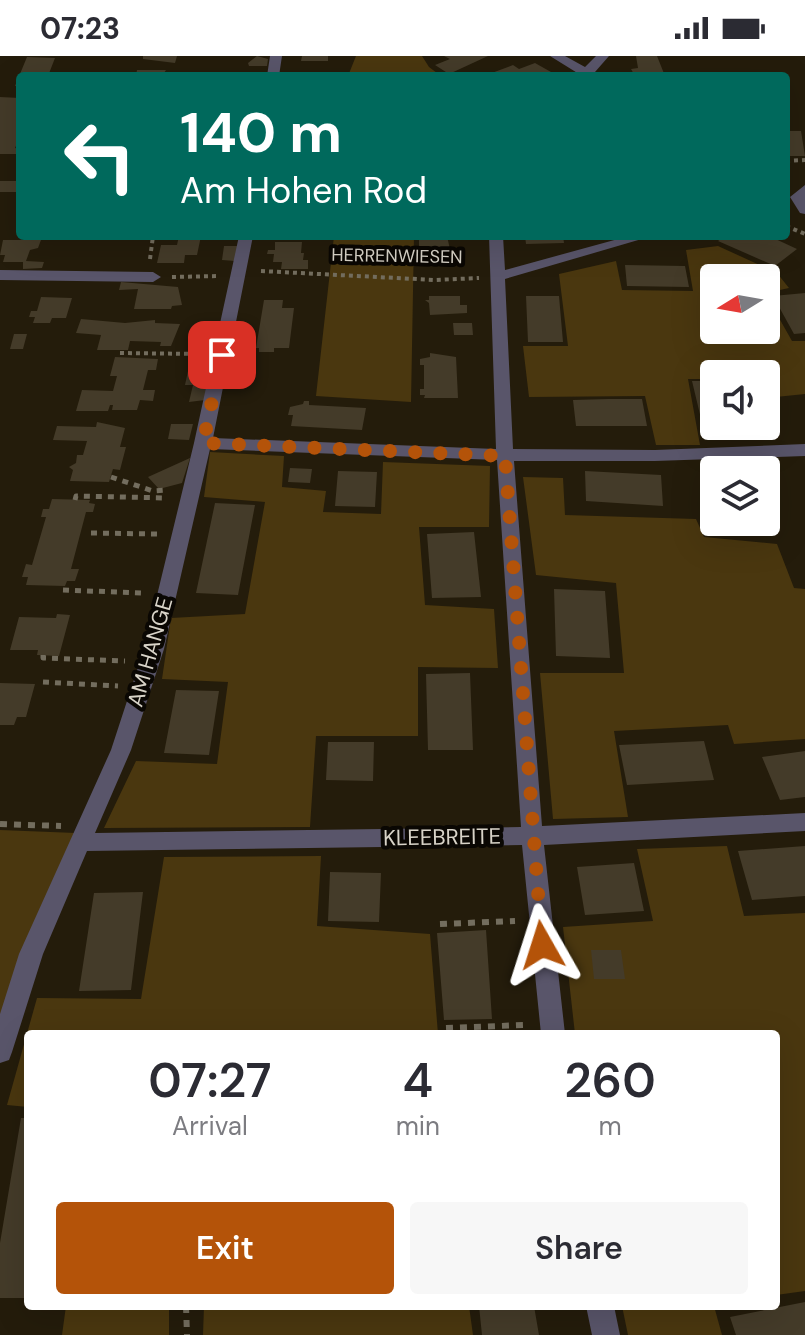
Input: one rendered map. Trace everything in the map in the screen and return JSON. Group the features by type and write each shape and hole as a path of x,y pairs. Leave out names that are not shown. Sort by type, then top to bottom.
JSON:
{"street":[{"path":"556,56 583,72"},
{"path":"590,72 603,56"},
{"name":"AM HANGE","path":"0,1052 31,954 121,750 150,662 203,443 245,240"},
{"path":"496,240 505,456 532,836 552,1029"},
{"path":"500,276 630,240"},
{"path":"0,275 153,277"},
{"path":"203,443 505,456 723,455 805,450"},
{"name":"KLEEBREITE","path":"82,835 532,836 805,822"},
{"path":"601,1310 606,1335"}],"path":[{"name":"HERRENWIESEN","path":"240,270 435,280 500,276"},
{"path":"183,277 201,276"},
{"path":"120,353 198,354"},
{"path":"111,477 153,491"},
{"path":"75,500 76,496 190,499"},
{"path":"91,533 182,534"},
{"path":"63,590 167,594"},
{"path":"43,655 43,658 150,662"},
{"path":"43,682 142,687"},
{"path":"0,824 82,835"},
{"path":"440,924 539,921"},
{"path":"446,1028 552,1029"},
{"path":"186,1310 187,1335"}],"shaded area":[{"path":"356,56 422,56 436,72 350,72"},
{"path":"334,240 414,240 411,402 316,396"},
{"path":"718,246 757,264 700,264 700,344 780,344 780,320 792,341 805,341 805,394 780,397 780,360 700,360 700,379 688,379 700,445 656,445 645,396 529,397 523,346 568,346 559,274 616,261 622,290 693,291 686,250"},
{"path":"780,277 789,288 780,290"},
{"path":"210,452 284,456 282,487 326,491 323,512 381,514 383,462 490,466 489,527 419,527 425,605 494,609 498,668 418,667 418,736 316,736 310,827 104,828 136,761 217,764 228,682 162,679 171,618 245,614 265,502 204,497"},
{"path":"523,477 563,478 565,515 696,519 700,536 777,544 794,588 805,589 805,739 734,744 728,725 614,731 628,817 553,819 540,673 624,673 616,583 536,575"},
{"path":"0,830 76,833 0,1030"},
{"path":"727,846 744,916 805,913 805,1291 780,1294 780,1030 575,1030 563,927 653,921 637,849"},
{"path":"321,856 317,926 430,934 438,1030 28,1030 37,998 141,999 164,857"},
{"path":"24,1044 24,1107 7,1105"},
{"path":"65,1310 169,1310 169,1335 62,1335"},
{"path":"204,1310 470,1310 473,1335 203,1335"},
{"path":"623,1310 715,1310 722,1335 628,1335"}],"building":[{"path":"143,56 177,56 175,63 143,59"},
{"path":"257,56 268,59 267,66 249,66 248,63"},
{"path":"302,56 328,56 328,61 301,61"},
{"path":"444,56 488,56 453,72 446,72 435,65 450,59"},
{"path":"636,56 657,56 663,72 633,72 631,69 638,68"},
{"path":"27,57 55,58 50,72 21,72"},
{"path":"535,63 551,72 494,72 513,65 519,69"},
{"path":"137,70 166,70 165,72"},
{"path":"0,97 16,98 16,154 0,154"},
{"path":"790,131 801,131 805,156 790,156"},
{"path":"0,181 16,181 16,192 0,192"},
{"path":"3,240 41,240 38,248 30,250 26,261 44,262 42,268 23,269 23,262 3,262 5,255 0,255"},
{"path":"178,240 200,240 197,255 185,255 184,263 157,263 161,245 177,245"},
{"path":"419,240 448,240 451,254 447,256 453,256 453,264 422,260 422,254 419,254"},
{"path":"526,240 564,240 564,243 526,244"},
{"path":"778,240 797,249 778,264 770,264 718,241"},
{"path":"275,242 302,242 301,253 304,253 303,260 308,260 308,269 281,269 282,262 273,262 274,254 267,254 268,250 275,250"},
{"path":"224,246 238,246 235,261 222,260"},
{"path":"625,265 685,266 689,287 627,286"},
{"path":"121,282 178,287 182,305 172,306 171,309 134,309 138,289 119,290"},
{"path":"805,293 805,333 794,334 780,309 780,295"},
{"path":"429,296 460,296 460,305 467,305 467,313 430,315 429,303 425,300 429,300"},
{"path":"526,296 559,296 563,342 528,342"},
{"path":"41,297 72,298 66,318 52,318 50,323 33,323 35,317 29,317 31,311 37,311"},
{"path":"264,300 283,300 282,308 294,308 289,348 259,352 256,348"},
{"path":"81,319 125,323 155,320 155,323 180,324 171,346 160,346 161,342 130,341 128,350 97,350 101,335 76,333"},
{"path":"453,323 472,323 473,335 454,335"},
{"path":"14,334 27,334 23,349 10,349"},
{"path":"430,353 456,357 458,398 424,398 425,395 420,395 420,389 424,389 424,365 420,365 420,359 430,357"},
{"path":"115,357 158,359 156,370 148,370 143,390 155,390 153,401 140,400 137,410 112,410 113,405 110,405 108,411 76,411 82,390 113,391 117,376 110,376"},
{"path":"188,371 211,371 205,400 189,402 193,385 185,385"},
{"path":"692,381 700,381 700,414"},
{"path":"642,399 647,426 576,426 573,400"},
{"path":"309,401 309,405 366,408 362,430 291,426 293,415 288,415 290,407"},
{"path":"97,422 125,428 120,447 126,447 120,470 113,469 109,482 70,481 73,470 69,467 76,463 77,455 83,455 87,441 53,440 57,426 96,427"},
{"path":"171,424 193,424 189,440 168,439"},
{"path":"190,458 182,483 159,489 148,477"},
{"path":"290,468 312,469 310,483 288,482"},
{"path":"338,471 377,472 375,507 335,506"},
{"path":"585,471 661,475 663,506 586,501"},
{"path":"52,499 90,500 89,503 95,504 93,512 86,512 71,569 79,569 75,581 67,581 65,586 26,585 28,577 22,577 26,564 32,565 46,517 41,517 43,509 49,509"},
{"path":"215,503 255,505 238,595 196,593"},
{"path":"474,532 481,597 432,598 427,534"},
{"path":"554,589 605,591 610,658 556,656"},
{"path":"57,614 70,615 59,656 37,655 38,650 10,650 19,617 56,618"},
{"path":"470,673 473,750 428,750 426,674"},
{"path":"0,683 35,684 26,717 17,717 14,725 0,725"},
{"path":"176,690 219,691 209,755 164,753"},
{"path":"704,741 714,780 627,785 619,745"},
{"path":"328,742 374,742 373,781 326,780"},
{"path":"805,751 805,797 780,800 762,757"},
{"path":"805,846 805,896 752,900 738,851"},
{"path":"634,863 644,911 585,915 577,867"},
{"path":"330,872 381,873 379,922 328,921"},
{"path":"143,892 131,990 79,991 94,893"},
{"path":"486,930 492,1019 444,1020 437,933"},
{"path":"591,950 621,950 625,979 594,979"},
{"path":"21,1118 24,1118 24,1298 0,1298 0,1243"},
{"path":"805,1302 805,1335 736,1335 730,1317 780,1310 780,1307"},
{"path":"479,1310 535,1310 539,1335 482,1335"}],"route":[{"path":"222,355 203,443 505,456 542,945"}]}
